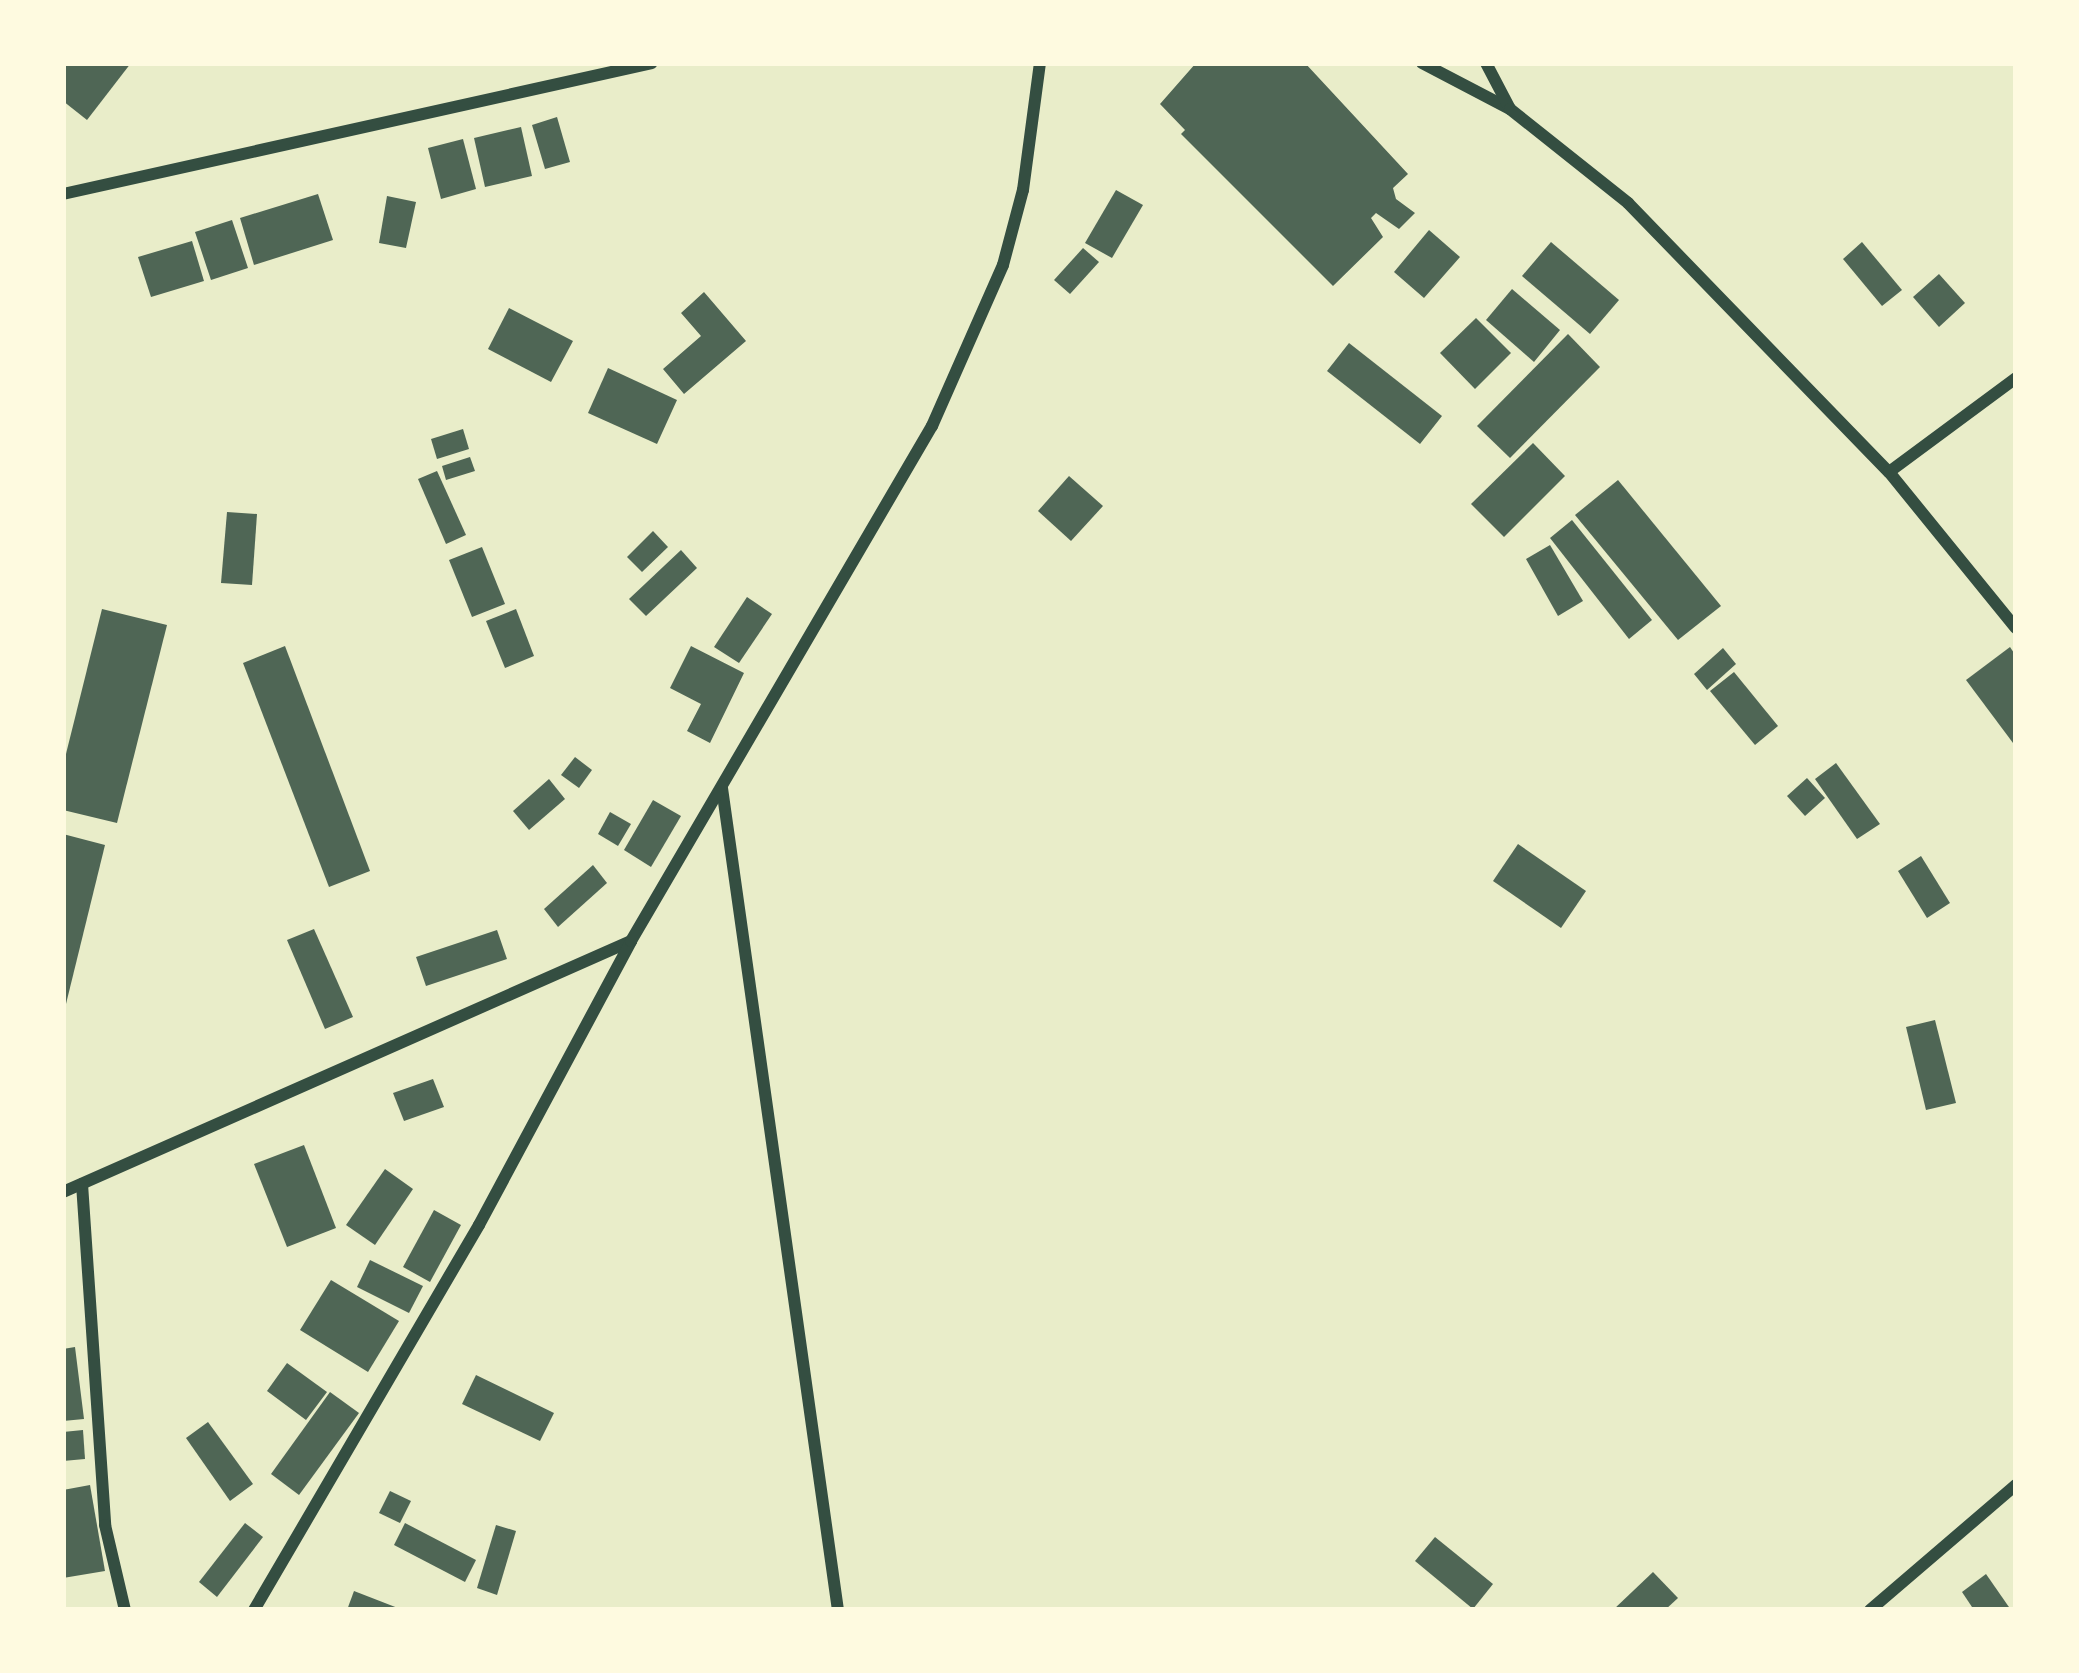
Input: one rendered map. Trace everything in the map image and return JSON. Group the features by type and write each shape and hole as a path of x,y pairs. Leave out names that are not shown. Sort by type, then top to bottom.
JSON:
{"street":[{"path":"63,194 652,63"},
{"path":"254,1610 479,1225 632,941 932,426 971,347 1003,265 1023,190 1040,63"},
{"path":"1422,63 1510,109 1628,202 1888,472 2016,628"},
{"path":"1486,63 1510,109"},
{"path":"1888,472 2016,378"},
{"path":"722,787 838,1610"},
{"path":"63,1192 632,941"},
{"path":"82,1184 105,1525 125,1610"},
{"path":"1870,1610 2016,1484"}],"building":[{"path":"63,63 131,63 87,120 63,101"},
{"path":"1196,63 1305,63 1408,174 1393,188 1396,199 1415,213 1399,229 1376,213 1371,218 1383,237 1333,286 1181,134 1185,130 1160,104"},
{"path":"557,117 570,162 545,169 532,125"},
{"path":"521,127 532,176 485,187 474,138"},
{"path":"463,139 476,189 441,199 428,148"},
{"path":"1116,190 1143,205 1112,258 1085,243"},
{"path":"318,194 333,240 254,265 240,218"},
{"path":"387,196 416,202 406,248 379,243"},
{"path":"232,220 248,268 211,280 195,232"},
{"path":"1429,230 1460,257 1424,298 1394,272"},
{"path":"192,241 204,281 151,297 138,257"},
{"path":"1551,242 1619,300 1590,334 1522,276"},
{"path":"1862,242 1902,290 1882,306 1843,259"},
{"path":"1083,248 1099,262 1070,294 1054,280"},
{"path":"1939,274 1965,303 1939,327 1913,297"},
{"path":"1512,289 1560,330 1534,362 1486,320"},
{"path":"704,292 746,341 684,394 663,369 701,336 681,313"},
{"path":"509,308 573,341 551,382 488,349"},
{"path":"1476,318 1511,353 1475,389 1440,353"},
{"path":"1568,334 1600,367 1510,458 1477,426"},
{"path":"1349,343 1442,416 1420,444 1327,371"},
{"path":"608,368 677,400 657,444 588,413"},
{"path":"463,429 469,449 437,459 431,439"},
{"path":"1533,443 1565,476 1504,537 1471,504"},
{"path":"470,457 475,471 446,480 442,466"},
{"path":"437,471 466,535 446,544 418,479"},
{"path":"1069,476 1103,506 1071,541 1038,511"},
{"path":"1618,480 1721,606 1678,640 1575,515"},
{"path":"227,512 257,514 252,585 221,583"},
{"path":"1572,520 1652,620 1629,639 1550,538"},
{"path":"653,531 668,547 642,572 627,557"},
{"path":"1550,545 1583,601 1558,616 1526,559"},
{"path":"482,547 505,604 472,617 449,560"},
{"path":"681,550 697,568 646,616 629,599"},
{"path":"747,597 772,614 739,663 714,647"},
{"path":"102,609 167,625 117,823 63,810 63,766"},
{"path":"516,609 534,656 505,668 486,621"},
{"path":"285,646 370,871 329,887 243,663"},
{"path":"691,646 744,673 710,743 687,731 701,704 670,688"},
{"path":"2010,647 2016,656 2016,747 1966,680"},
{"path":"1723,648 1736,664 1707,690 1694,674"},
{"path":"1734,672 1778,726 1755,745 1710,691"},
{"path":"575,757 592,770 579,788 561,775"},
{"path":"1836,763 1880,824 1857,839 1815,779"},
{"path":"1807,778 1825,798 1805,816 1787,796"},
{"path":"549,779 565,799 529,830 513,811"},
{"path":"653,800 681,816 651,867 624,850"},
{"path":"610,812 631,824 618,846 598,834"},
{"path":"63,834 105,845 65,1008 63,1008"},
{"path":"1518,844 1586,891 1561,928 1493,881"},
{"path":"1921,856 1950,903 1927,918 1898,871"},
{"path":"593,865 607,883 558,927 544,909"},
{"path":"314,929 353,1017 325,1029 287,940"},
{"path":"497,930 507,959 426,986 416,957"},
{"path":"1935,1020 1956,1103 1926,1110 1906,1027"},
{"path":"433,1079 444,1107 404,1121 393,1093"},
{"path":"304,1145 336,1228 287,1247 254,1164"},
{"path":"385,1169 413,1189 375,1245 346,1225"},
{"path":"434,1210 461,1225 430,1282 403,1267"},
{"path":"370,1260 423,1286 409,1313 357,1287"},
{"path":"331,1280 399,1321 368,1372 300,1330"},
{"path":"75,1347 84,1419 63,1421 63,1349"},
{"path":"287,1363 327,1392 306,1420 267,1391"},
{"path":"476,1375 554,1413 540,1441 462,1404"},
{"path":"330,1392 359,1413 299,1495 271,1474"},
{"path":"208,1422 253,1484 230,1501 186,1438"},
{"path":"83,1430 85,1459 63,1461 63,1432"},
{"path":"90,1485 105,1571 63,1578 63,1490"},
{"path":"390,1491 411,1501 400,1523 379,1513"},
{"path":"245,1523 263,1537 217,1597 199,1582"},
{"path":"405,1523 476,1560 465,1582 394,1545"},
{"path":"496,1525 516,1531 497,1595 477,1588"},
{"path":"1435,1537 1493,1584 1473,1609 1415,1561"},
{"path":"1653,1572 1678,1598 1665,1610 1613,1610"},
{"path":"1986,1574 2011,1610 1974,1610 1962,1592"},
{"path":"354,1591 403,1610 347,1610"}]}
